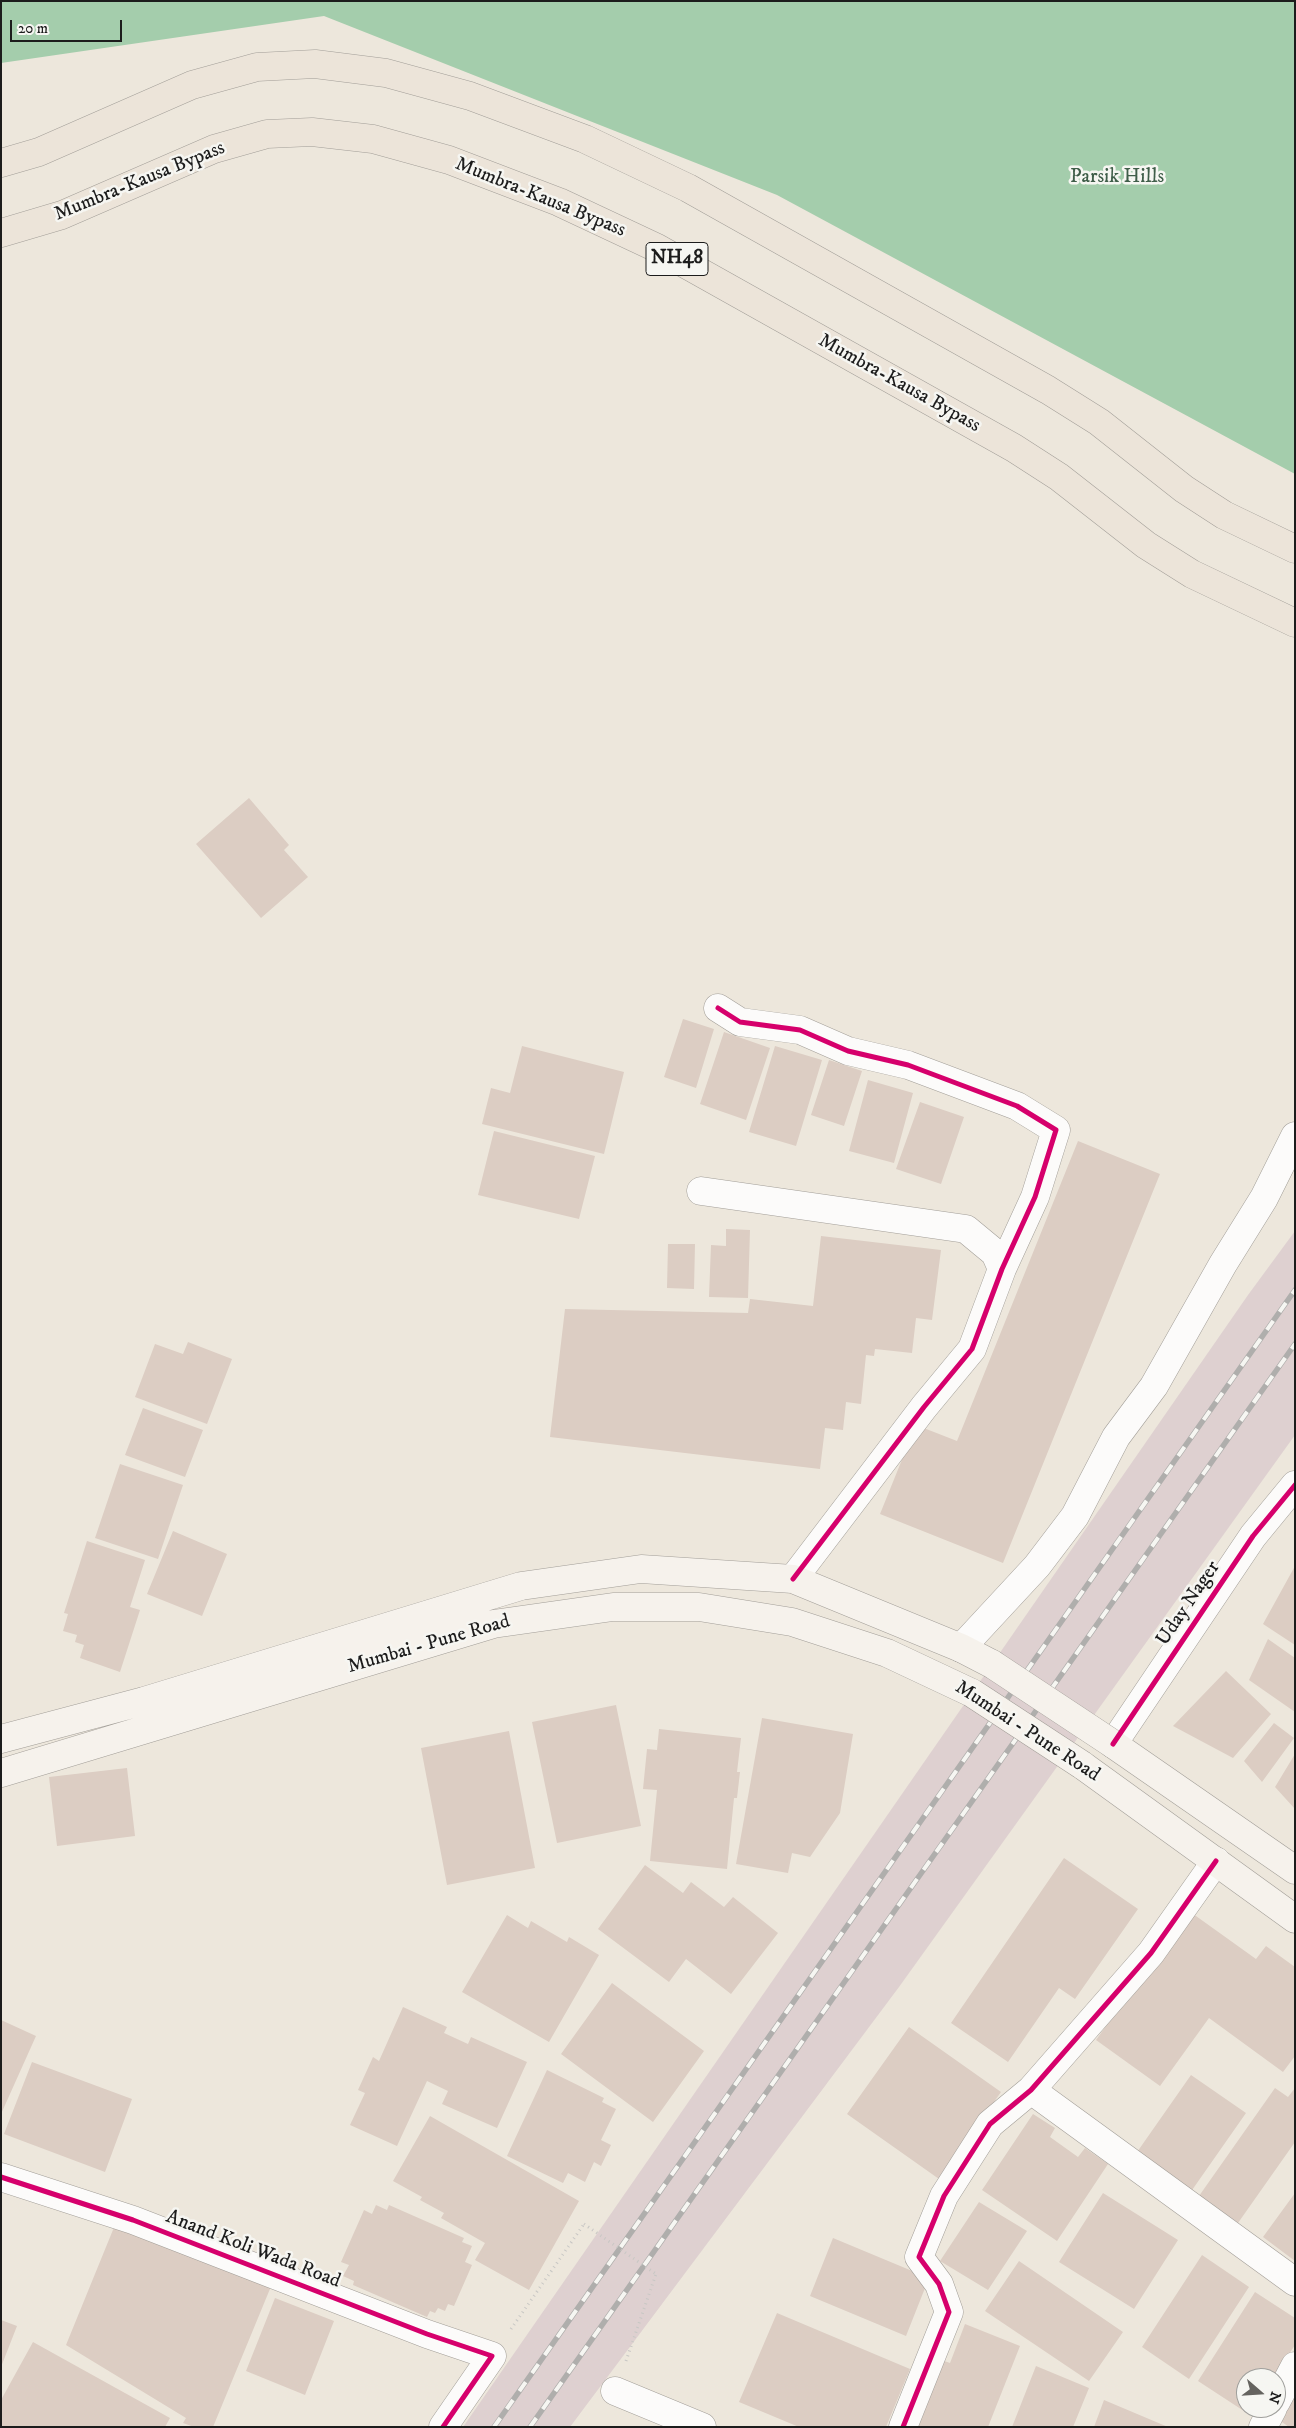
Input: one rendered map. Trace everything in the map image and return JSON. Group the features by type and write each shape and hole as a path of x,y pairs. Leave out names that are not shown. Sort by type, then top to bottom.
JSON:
{"highway":[{"path":"1,163 39,152 192,85 257,68 315,64 386,73 470,96 585,139 688,188 1048,390 1099,422 1184,489 1224,515 1295,549"},
{"name":"Mumbra-Kausa Bypass","path":"1,233 62,215 214,149 267,134 312,132 373,139 449,160 559,202 657,248 1014,448 1060,478 1146,545 1192,574 1295,623"}],"main road":[{"name":"Mumbai - Pune Road","path":"1,1739 210,1681 521,1586 641,1569 793,1579 961,1648 992,1664 1113,1744 1295,1870"},
{"name":"Mumbai - Pune Road","path":"1,1773 492,1624 614,1607 699,1607 792,1622 887,1653 972,1692 1082,1765 1295,1919"},
{"path":"210,1681 216,1708"}],"street":[{"path":"718,1008 740,1022 800,1030 848,1051 908,1065 1017,1106 1056,1130 1034,1197 1002,1270 972,1349 924,1407 793,1579"},
{"path":"961,1648 1037,1566 1075,1516 1116,1437 1154,1386 1223,1264 1264,1198 1295,1136"},
{"path":"701,1191 966,1230 995,1252 1002,1270"},
{"name":"Uday Nager","path":"1113,1744 1253,1536 1295,1485"},
{"path":"903,2427 949,2312 939,2284 919,2257 944,2196 990,2124 1031,2090 1150,1953 1216,1861"},
{"path":"1031,2090 1295,2282"},
{"name":"Anand Koli Wada Road","path":"1,2177 133,2220 418,2330 492,2356"},
{"path":"443,2427 492,2356"},
{"path":"1286,2383 1295,2366"},
{"path":"615,2391 702,2427"}],"path":[{"path":"492,2356 584,2224 656,2274 615,2391"}],"shaded area":[{"path":"1295,1231 1295,1435 899,1987 570,2427 463,2427 1248,1295"}],"green space":[{"name":"Parsik Hills","path":"1,1 1295,1 1295,474 777,195 324,16 1,63"}],"building":[{"path":"249,798 289,845 284,850 308,877 261,918 196,844"},
{"path":"683,1019 714,1029 696,1088 664,1077"},
{"path":"724,1032 770,1048 746,1120 700,1104"},
{"path":"522,1046 624,1072 604,1154 482,1124 491,1088 510,1093"},
{"path":"775,1046 822,1060 796,1146 749,1132"},
{"path":"829,1060 862,1071 844,1126 811,1115"},
{"path":"868,1080 913,1093 894,1163 849,1151"},
{"path":"920,1102 964,1117 941,1184 896,1169"},
{"path":"494,1131 595,1156 579,1219 478,1195"},
{"path":"1078,1141 1160,1174 1003,1563 880,1514 916,1425 957,1441"},
{"path":"726,1229 750,1230 748,1298 709,1297 711,1245 726,1246"},
{"path":"821,1236 941,1250 932,1320 916,1318 912,1353 875,1349 874,1356 866,1355 861,1404 846,1402 843,1430 825,1428 820,1469 550,1437 565,1309 748,1313 750,1299 813,1306"},
{"path":"668,1244 695,1244 694,1289 667,1288"},
{"path":"188,1342 232,1359 207,1424 135,1397 155,1344 183,1354"},
{"path":"143,1408 203,1430 185,1477 125,1455"},
{"path":"120,1464 183,1485 158,1559 95,1538"},
{"path":"173,1531 227,1554 202,1616 147,1594"},
{"path":"87,1541 145,1560 130,1607 140,1610 120,1672 80,1658 84,1645 75,1642 77,1635 63,1631 68,1614 64,1613"},
{"path":"1295,1566 1295,1645 1263,1624"},
{"path":"1268,1639 1295,1658 1295,1712 1249,1680"},
{"path":"1226,1671 1271,1714 1233,1758 1173,1726"},
{"path":"616,1705 641,1826 557,1843 532,1722"},
{"path":"762,1718 853,1734 840,1813 810,1857 792,1853 788,1873 736,1864"},
{"path":"1274,1723 1294,1738 1262,1782 1244,1761"},
{"path":"659,1729 741,1738 737,1772 740,1772 737,1798 734,1798 727,1869 650,1861 657,1790 643,1789 647,1749 657,1750"},
{"path":"509,1731 535,1868 447,1885 421,1748"},
{"path":"1295,1754 1295,1809 1275,1787"},
{"path":"127,1768 135,1836 57,1846 49,1777"},
{"path":"1064,1858 1138,1909 1075,1999 1059,1988 1008,2062 951,2023"},
{"path":"645,1865 683,1893 691,1882 724,1907 733,1897 778,1933 731,1994 686,1959 669,1982 598,1929"},
{"path":"1189,1911 1256,1959 1266,1946 1295,1967 1295,2056 1283,2072 1209,2018 1160,2086 1096,2040"},
{"path":"507,1915 528,1928 531,1921 567,1942 569,1937 599,1955 549,2042 462,1992"},
{"path":"612,1983 704,2051 653,2122 561,2054"},
{"path":"403,2007 447,2027 444,2033 468,2044 471,2037 527,2062 497,2128 442,2104 448,2091 427,2081 397,2146 350,2125 365,2093 358,2090 373,2057 379,2061"},
{"path":"1,2020 36,2036 1,2114"},
{"path":"909,2027 1001,2092 939,2179 847,2114"},
{"path":"32,2062 132,2099 105,2172 4,2134"},
{"path":"547,2070 604,2098 602,2102 616,2109 601,2140 611,2145 601,2166 594,2162 585,2182 568,2173 563,2183 507,2156"},
{"path":"1191,2075 1246,2113 1190,2193 1135,2155"},
{"path":"1275,2088 1288,2097 1295,2088 1295,2142 1238,2223 1199,2196"},
{"path":"1033,2114 1055,2128 1050,2137 1078,2157 1085,2148 1108,2164 1057,2241 982,2190"},
{"path":"430,2116 579,2201 529,2290 475,2260 485,2243 441,2218 444,2213 420,2200 422,2197 393,2181"},
{"path":"1103,2193 1178,2240 1134,2309 1059,2262"},
{"path":"1295,2193 1295,2261 1263,2237"},
{"path":"979,2202 1027,2231 988,2290 940,2261"},
{"path":"376,2205 387,2210 389,2205 464,2238 462,2242 472,2246 465,2262 472,2265 454,2306 448,2304 445,2311 438,2308 435,2313 430,2311 427,2317 353,2285 354,2281 343,2276 349,2265 341,2262 364,2210 372,2214"},
{"path":"117,2220 272,2284 213,2427 194,2427 183,2423 186,2418 66,2345"},
{"path":"833,2238 929,2278 906,2336 810,2296"},
{"path":"1202,2255 1249,2287 1189,2379 1142,2347"},
{"path":"1019,2261 1123,2332 1089,2381 985,2311"},
{"path":"1255,2292 1295,2318 1295,2345 1280,2368 1236,2368 1236,2406 1198,2381"},
{"path":"275,2298 334,2321 305,2395 246,2371"},
{"path":"777,2313 910,2369 886,2427 799,2427 739,2402"},
{"path":"1,2320 17,2326 1,2367"},
{"path":"965,2324 1020,2346 988,2427 916,2427 936,2358 950,2363"},
{"path":"33,2342 170,2418 165,2427 1,2427 1,2400"},
{"path":"1036,2366 1089,2388 1073,2427 1012,2427"},
{"path":"1295,2373 1295,2427 1289,2427 1276,2418 1286,2418 1286,2393"},
{"path":"1104,2400 1168,2427 1094,2427"}],"railway":[{"path":"494,2427 1295,1290"},
{"path":"530,2427 1295,1344"}],"cycle path":[{"path":"718,1008 740,1022 800,1030 848,1051 908,1065 1017,1106 1056,1130 1035,1197 1002,1269 972,1349 924,1407 793,1579"},
{"path":"1113,1744 1253,1536 1295,1485"},
{"path":"903,2427 949,2312 939,2284 919,2257 944,2196 990,2124 1031,2090 1151,1953 1216,1861"},
{"path":"1,2177 133,2220 427,2334 492,2356 443,2427"}]}
